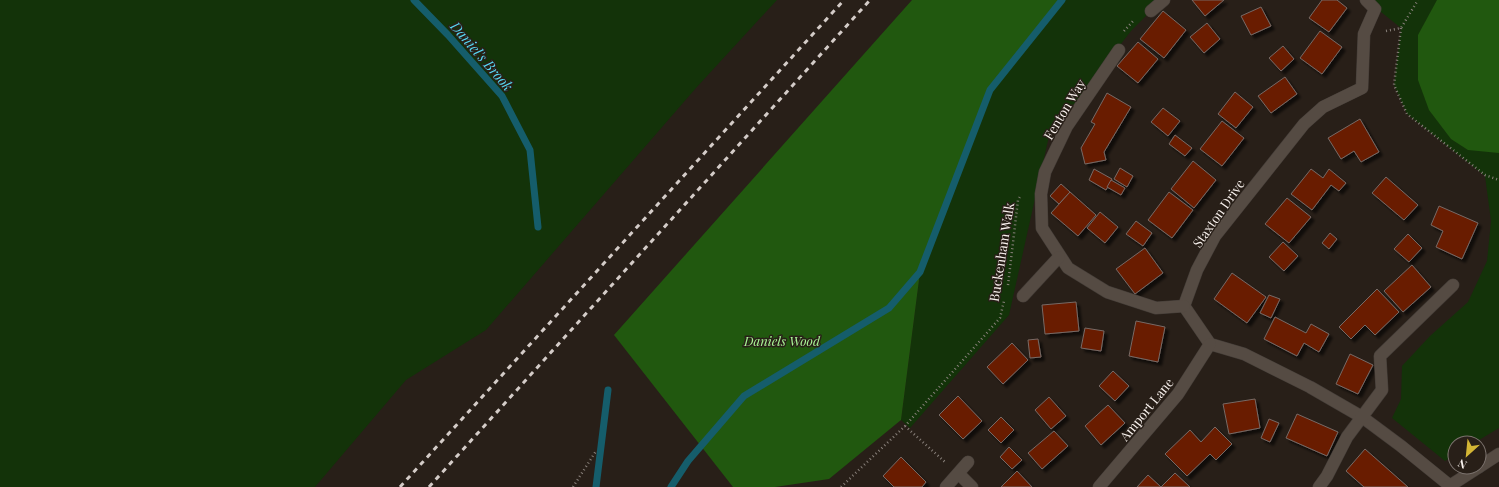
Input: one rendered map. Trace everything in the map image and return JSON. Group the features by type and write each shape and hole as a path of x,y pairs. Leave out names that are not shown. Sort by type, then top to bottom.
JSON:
{"street":[{"path":"1145,13 1164,0"},
{"path":"1364,34 1375,9 1366,0"},
{"name":"Staxton Drive","path":"1184,306 1197,270 1215,236 1250,190 1313,115 1322,107 1362,88 1364,34"},
{"name":"Fenton Way","path":"1119,50 1067,126 1045,172 1041,194 1042,228 1068,268 1107,292 1156,308 1184,306"},
{"path":"1023,296 1059,256"},
{"path":"1319,487 1328,476 1347,437 1382,390 1380,356 1453,286"},
{"path":"1184,306 1210,344 1244,354 1310,387 1362,417 1401,446 1448,486 1466,475"},
{"name":"Amport Lane","path":"1099,487 1178,394 1210,344"},
{"path":"1487,462 1499,454"},
{"path":"946,487 968,462"},
{"path":"959,474 972,487"}],"path":[{"path":"1418,0 1401,28 1394,85 1407,114 1485,175 1499,180"},
{"path":"1120,37 1145,13"},
{"path":"1364,34 1401,28"},
{"name":"Buckenham Walk","path":"1007,288 1018,200 1021,193"},
{"name":"Buckenham Walk","path":"841,487 905,426 1000,318 1005,296"},
{"path":"905,426 959,474"},
{"path":"573,487 596,452"}],"green space":[{"path":"0,0 777,0 696,88 486,330 406,380 315,487 0,487"},
{"name":"Daniels Wood","path":"912,0 1063,0 990,90 920,272 901,420 829,479 775,487 733,487 614,335"},
{"path":"1062,0 1162,0 1131,31 1049,136 1009,315 910,428 901,420 920,272 990,90"},
{"path":"1366,0 1499,0 1499,428 1487,435 1447,435 1447,460 1445,461 1392,418 1401,399 1402,366 1430,336 1468,302 1487,261 1491,221 1485,176 1407,114 1394,85 1401,28"},
{"path":"1437,0 1499,0 1499,153 1468,150 1451,139 1429,110 1418,80 1418,35"}],"building":[{"path":"1192,0 1224,0 1205,16"},
{"path":"1322,0 1337,0 1347,8 1329,32 1309,18"},
{"path":"1261,7 1271,26 1251,35 1241,16"},
{"path":"1163,11 1186,30 1164,58 1140,39"},
{"path":"1207,23 1220,39 1204,53 1190,37"},
{"path":"1320,31 1342,47 1322,74 1300,58"},
{"path":"1138,42 1158,59 1138,83 1117,66"},
{"path":"1283,46 1294,59 1281,71 1269,58"},
{"path":"1285,77 1297,94 1271,113 1258,96"},
{"path":"1235,92 1253,107 1236,128 1218,114"},
{"path":"1107,93 1131,107 1104,152 1106,160 1085,164 1081,148 1095,124 1091,122"},
{"path":"1163,108 1180,121 1168,136 1151,122"},
{"path":"1360,119 1379,152 1361,162 1354,151 1341,159 1328,138"},
{"path":"1222,121 1244,138 1222,166 1200,149"},
{"path":"1175,135 1192,148 1185,156 1169,144"},
{"path":"1193,161 1216,180 1194,208 1171,189"},
{"path":"1120,168 1133,176 1127,187 1114,179"},
{"path":"1094,169 1112,179 1106,190 1089,180"},
{"path":"1311,169 1323,178 1329,169 1346,183 1339,191 1331,185 1312,210 1291,194"},
{"path":"1386,177 1418,205 1404,220 1372,193"},
{"path":"1111,180 1125,188 1121,195 1107,187"},
{"path":"1061,184 1070,192 1059,204 1050,196"},
{"path":"1070,192 1096,215 1078,236 1051,213"},
{"path":"1169,192 1193,210 1172,238 1148,220"},
{"path":"1287,198 1311,217 1289,243 1265,224"},
{"path":"1439,206 1478,223 1462,259 1436,247 1443,231 1431,225"},
{"path":"1100,212 1118,227 1105,243 1087,228"},
{"path":"1136,221 1152,233 1143,246 1126,234"},
{"path":"1330,233 1337,239 1329,249 1322,243"},
{"path":"1408,234 1422,248 1409,262 1394,249"},
{"path":"1283,242 1298,256 1284,271 1269,257"},
{"path":"1145,248 1163,273 1135,294 1116,269"},
{"path":"1412,265 1431,287 1403,312 1384,291"},
{"path":"1232,273 1266,297 1247,323 1214,299"},
{"path":"1377,289 1399,312 1375,335 1365,325 1351,339 1339,327"},
{"path":"1269,295 1280,299 1271,318 1260,313"},
{"path":"1076,302 1079,331 1045,334 1042,305"},
{"path":"1275,317 1306,333 1311,324 1329,334 1319,352 1304,343 1297,356 1264,339"},
{"path":"1136,321 1165,327 1158,362 1129,356"},
{"path":"1085,328 1104,331 1101,351 1081,348"},
{"path":"1038,339 1041,357 1030,358 1028,340"},
{"path":"1012,343 1028,360 1003,384 987,367"},
{"path":"1350,354 1373,365 1358,394 1336,384"},
{"path":"1113,371 1129,386 1115,401 1099,386"},
{"path":"958,396 982,421 963,439 939,415"},
{"path":"1049,397 1066,416 1051,429 1035,410"},
{"path":"1255,399 1260,428 1229,434 1223,404"},
{"path":"1108,405 1125,423 1101,445 1085,426"},
{"path":"1297,414 1338,432 1327,456 1286,438"},
{"path":"1001,417 1014,430 1001,443 988,430"},
{"path":"1269,419 1279,423 1270,442 1261,438"},
{"path":"1215,427 1232,444 1216,460 1210,454 1187,476 1165,454 1190,430 1201,442"},
{"path":"1054,431 1068,446 1042,469 1028,453"},
{"path":"1009,447 1022,460 1012,469 1000,457"},
{"path":"1365,449 1408,487 1364,487 1346,471"},
{"path":"901,457 926,482 922,487 894,487 883,476"},
{"path":"1017,471 1032,487 1001,487"},
{"path":"1175,473 1190,487 1161,487"},
{"path":"1148,475 1161,487 1137,487"}],"waterway":[{"name":"Daniel's Brook","path":"414,0 448,35 502,96 530,150 538,227"},
{"path":"671,487 688,461 744,396 889,308 920,272 990,90 1062,0"},
{"name":"Daniel's Brook","path":"596,487 608,390"}],"railway":[{"path":"400,487 844,0"},
{"path":"429,487 870,0"}]}
